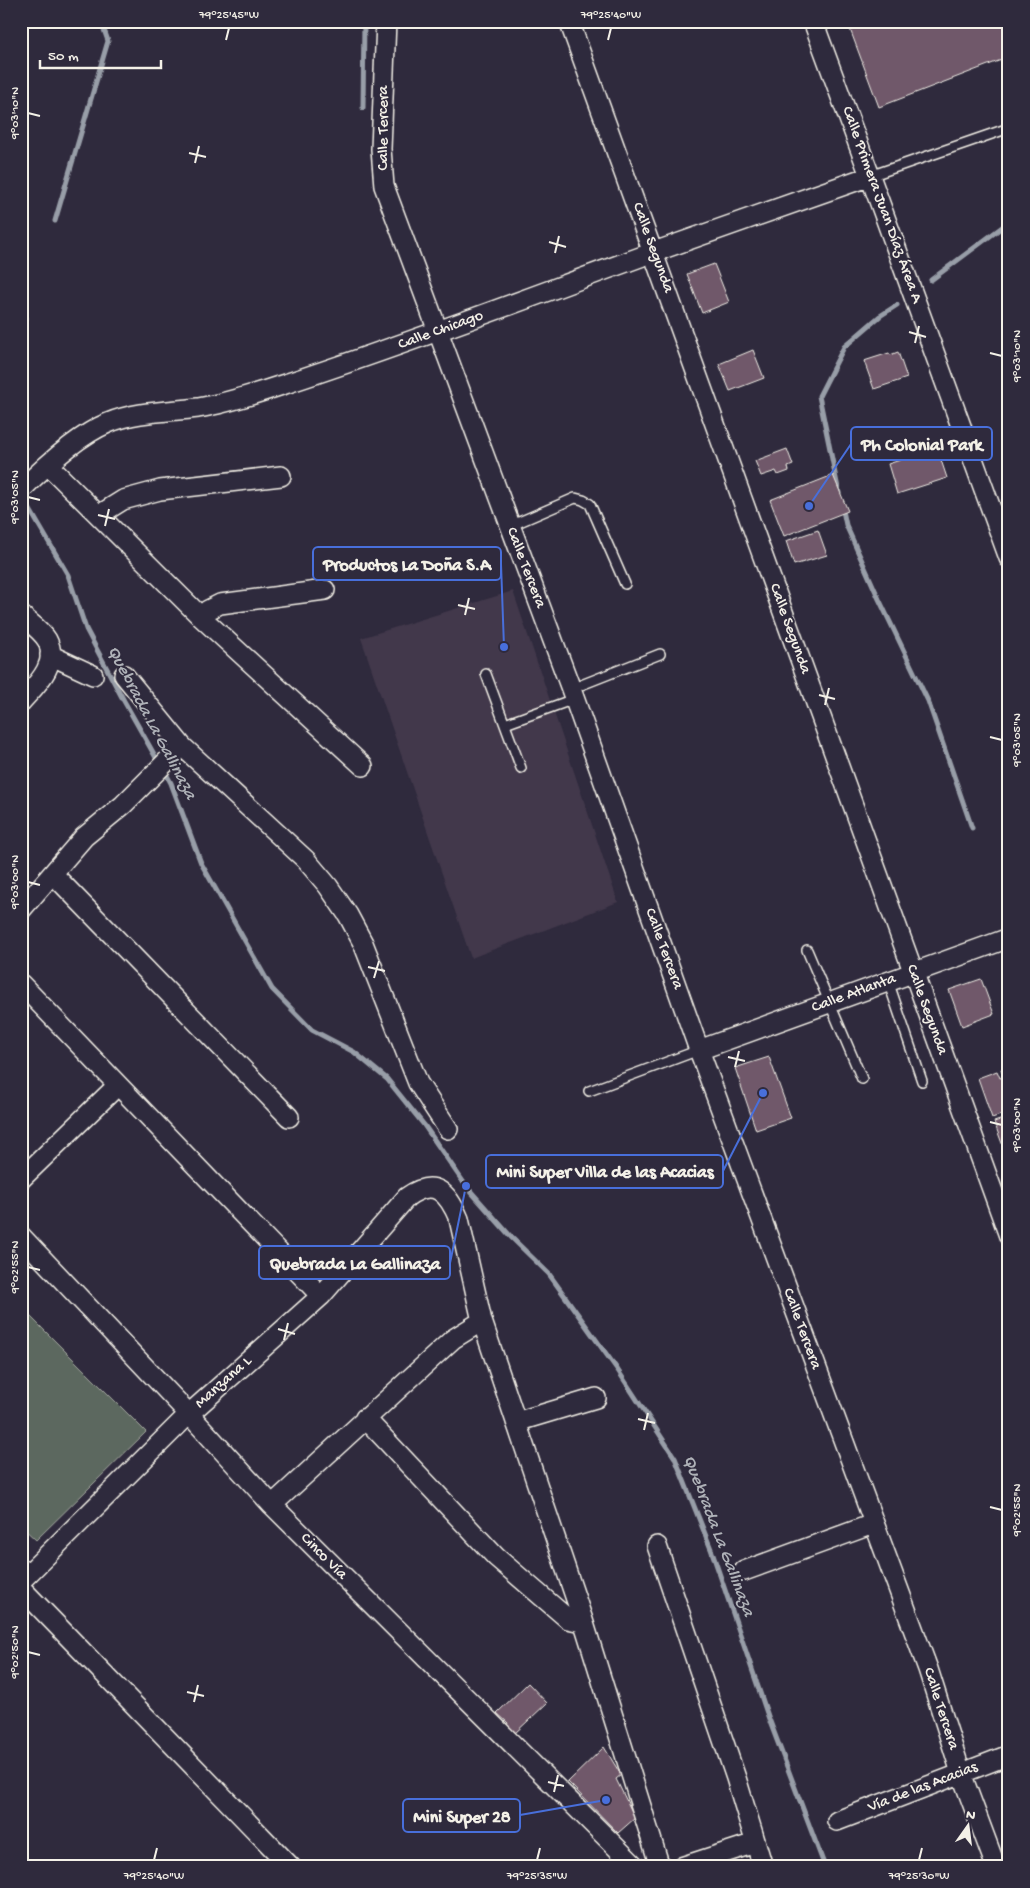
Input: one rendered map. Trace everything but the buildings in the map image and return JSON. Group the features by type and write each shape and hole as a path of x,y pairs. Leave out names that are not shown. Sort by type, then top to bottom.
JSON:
{"street":[{"name":"Calle Tercera","path":"386,21 381,150 384,186 437,333 573,694 699,1050 928,1669 961,1773 996,1867"},
{"name":"Calle Segunda","path":"569,21 1009,1236"},
{"name":"Calle Primera Juan Díaz Área A","path":"813,21 1009,558"},
{"name":"Calle Chicago","path":"22,489 44,468 89,433 107,424 136,414 198,408 237,399 437,333 653,252 870,176"},
{"path":"44,468 99,515 201,617 363,766"},
{"path":"99,515 124,500 160,490 280,476"},
{"path":"201,617 208,610 220,604 325,590"},
{"path":"21,615 48,641 50,655 49,664 41,680 21,702"},
{"path":"50,655 93,675"},
{"path":"124,675 176,751 306,860 328,886 348,915 363,943 418,1083 448,1129"},
{"path":"21,910 84,838 123,805 176,751"},
{"path":"53,874 289,1117"},
{"name":"Calle Atlanta","path":"699,1050 1009,938"},
{"path":"21,984 321,1296"},
{"path":"21,1179 118,1085"},
{"name":"Manzana L","path":"25,1579 189,1414 321,1296 407,1197 417,1190 427,1187 436,1189 444,1194 452,1204 459,1219 482,1321"},
{"name":"Cinco Vía","path":"21,1236 272,1505 636,1867"},
{"path":"272,1505 452,1339 482,1321 583,1620 660,1867"},
{"path":"516,1422 596,1398"},
{"path":"365,1418 496,1557 568,1619 583,1620"},
{"path":"744,1570 873,1524"},
{"path":"657,1546 736,1778 763,1867"},
{"path":"25,1579 291,1867"},
{"name":"Vía de las Acacias","path":"837,1821 1009,1755"},
{"path":"681,1867 755,1843"}],"lane":[{"path":"870,176 1009,128"},
{"path":"510,526 575,498 583,500 590,504 625,584"},
{"path":"504,724 660,654"},
{"path":"486,674 522,768"},
{"path":"807,950 862,1079"},
{"path":"888,981 922,1081"},
{"path":"589,1091 699,1050"}],"shaded area":[{"path":"513,591 618,902 471,958 361,638"},
{"path":"21,1307 146,1432 36,1540 21,1526"}],"waterway":[{"name":"Quebrada La Gallinaza","path":"55,221 108,41 101,21"},
{"path":"363,108 364,21"},
{"path":"931,280 1009,222"},
{"path":"839,493 819,396 844,347 880,316 897,305"},
{"name":"Quebrada La Gallinaza","path":"21,345 26,318"},
{"name":"Quebrada La Gallinaza","path":"21,424 25,479"},
{"name":"Quebrada La Gallinaza","path":"26,492 26,503 68,575 86,629 159,763"},
{"path":"842,506 846,525 928,701 972,828"},
{"name":"Quebrada La Gallinaza","path":"164,770 171,783 201,863 272,989 312,1030 354,1052 387,1079 424,1125 466,1186 512,1238 549,1274 617,1369 675,1458 711,1549 769,1719 825,1867"}],"place":[{"name":"Ph Colonial Park","path":"809,506"},
{"name":"Productos La Doña S.A","path":"504,647"},
{"name":"Mini Super Villa de las Acacias","path":"763,1093"},
{"name":"Quebrada La Gallinaza","path":"466,1186"},
{"name":"Mini Super 28","path":"606,1800"}]}
